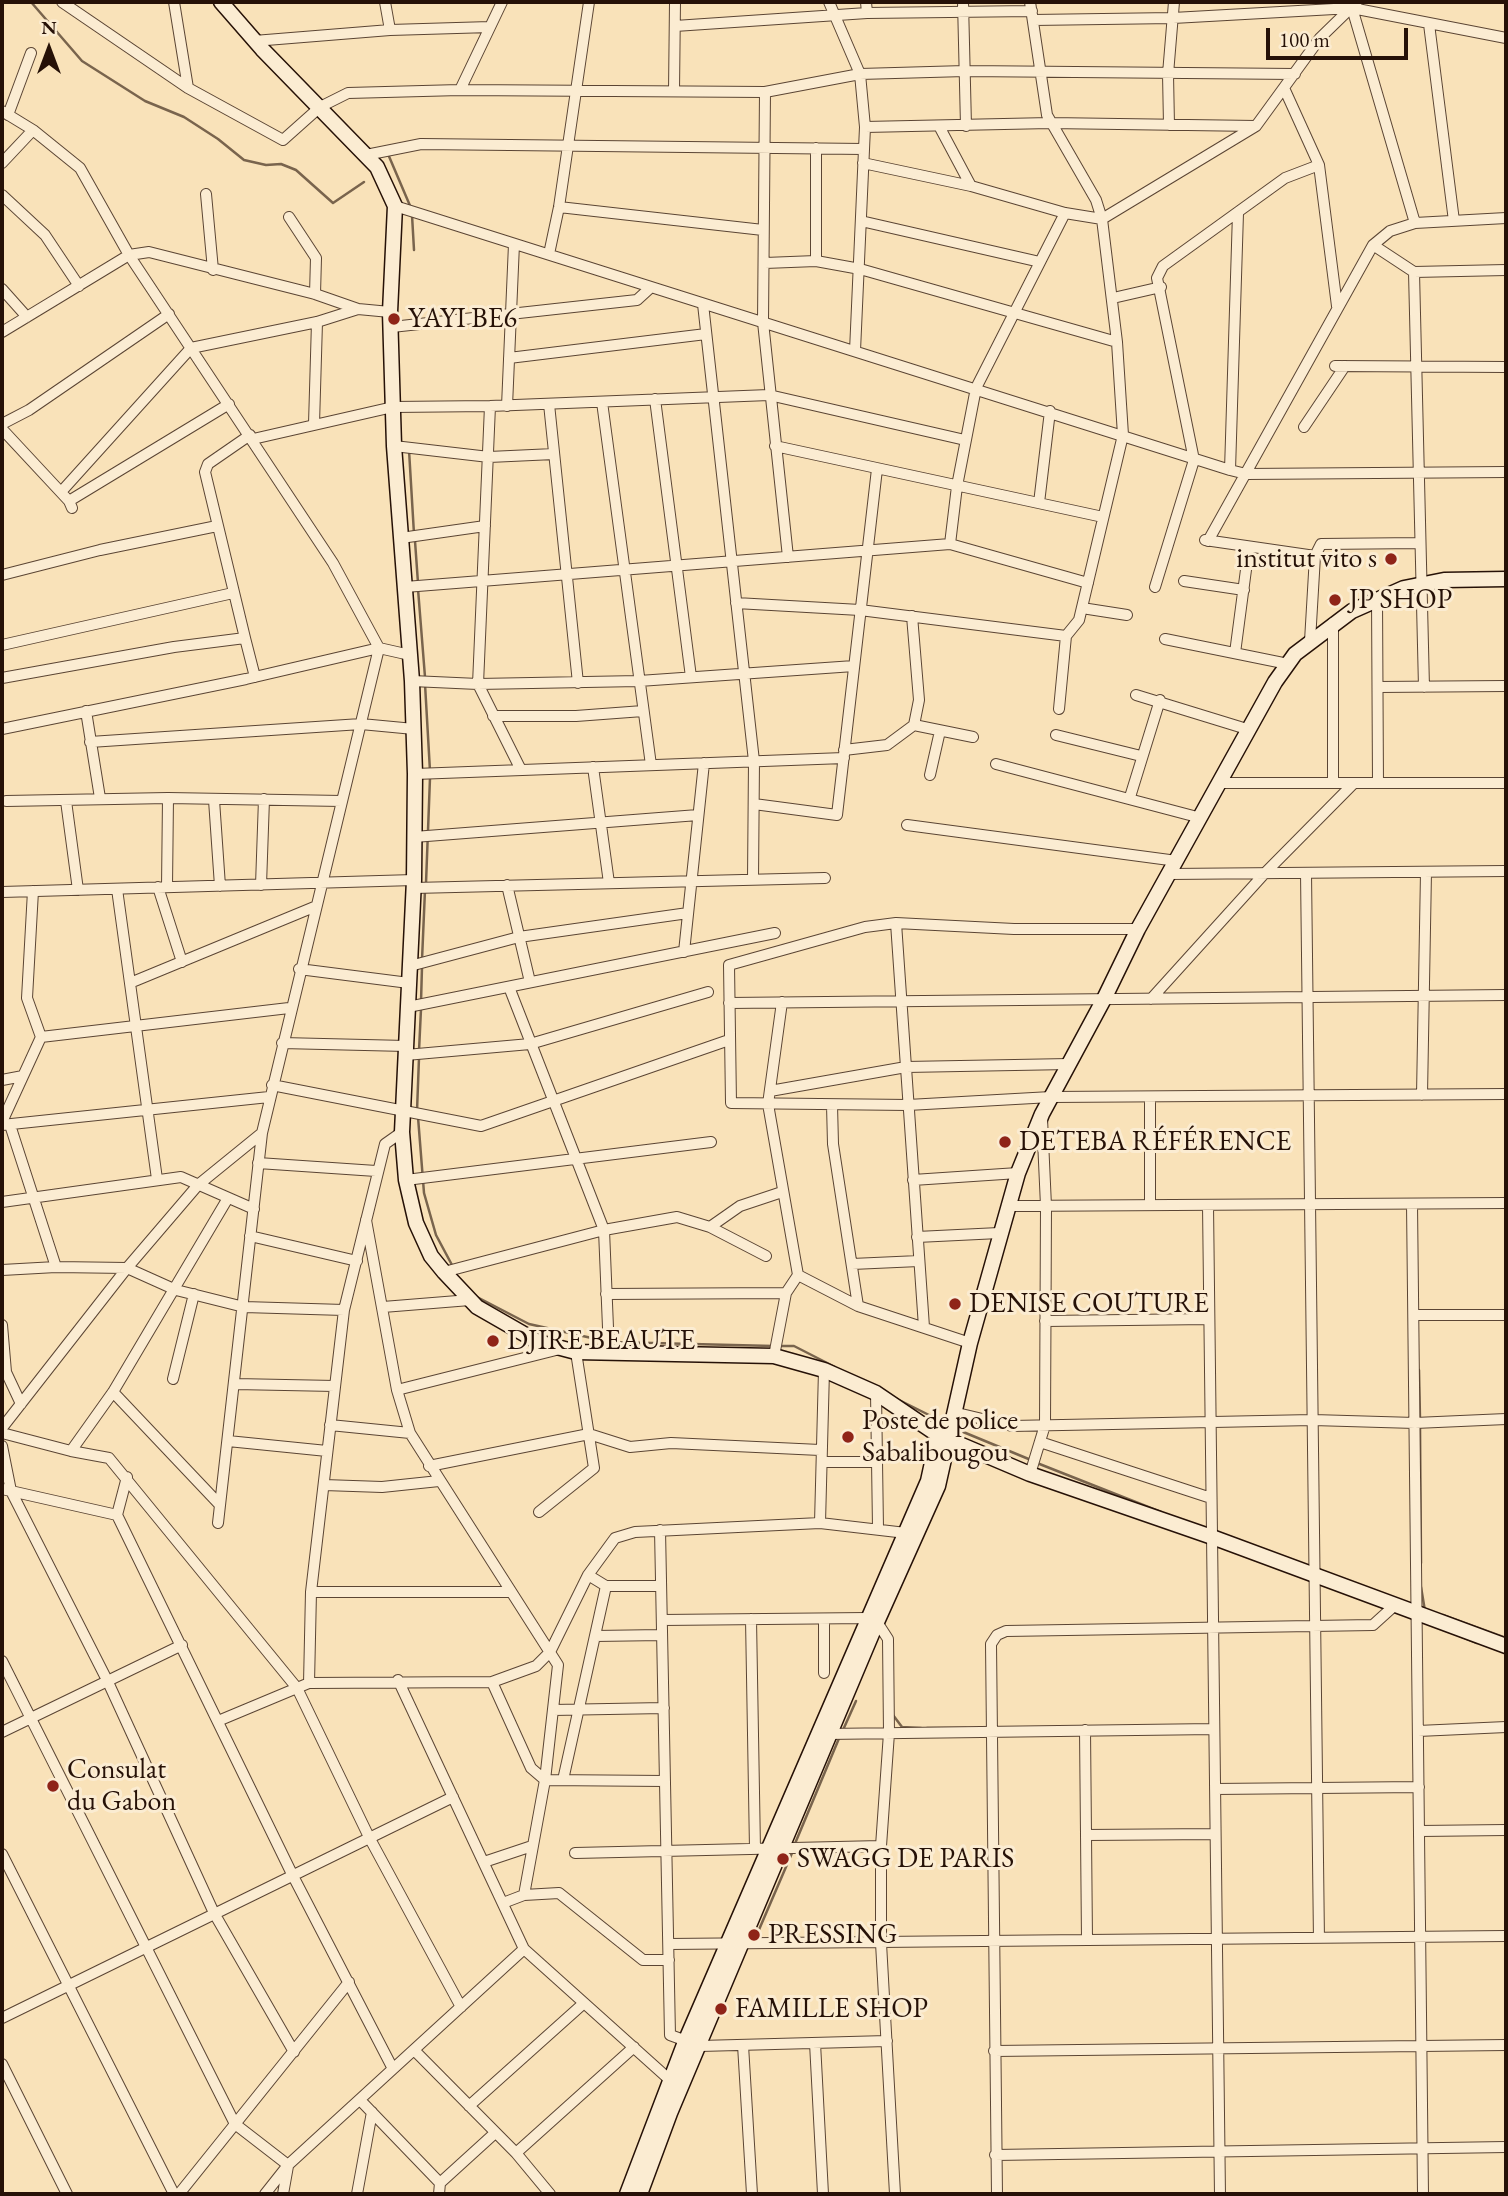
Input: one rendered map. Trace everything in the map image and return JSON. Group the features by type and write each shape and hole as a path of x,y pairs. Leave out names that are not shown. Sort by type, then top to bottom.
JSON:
{"main road":[{"path":"220,2 254,41 377,167 395,206 390,312 394,446 412,681 415,774 414,884 402,1132 406,1180 416,1223 431,1256 470,1300 514,1330 538,1342 569,1350 774,1356 824,1370 876,1393 944,1438 1030,1474 1212,1537 1506,1646"},
{"path":"640,2194 693,2044 735,1944 770,1849 825,1734 928,1482 952,1414 999,1233 1018,1173 1042,1114 1138,929 1288,664 1310,641 1333,623 1377,598 1421,582 1506,579"},
{"path":"872,1620 938,1486 944,1438"},
{"path":"627,2194 671,2081 693,2044"}],"street":[{"path":"62,2 188,88 284,140 320,107 348,93 460,90 765,92 860,74 965,71 1294,74"},
{"path":"174,2 188,88"},
{"path":"385,2 390,30"},
{"path":"460,90 502,2"},
{"path":"549,254 559,207 589,2"},
{"path":"674,91 675,2"},
{"path":"828,2 860,74 865,127 855,351"},
{"path":"866,2 867,13"},
{"path":"909,13 910,2"},
{"path":"1169,125 1168,74 1174,2"},
{"path":"675,26 867,13 909,13 963,6 1173,18 1354,5 1429,24 1506,38"},
{"path":"863,163 971,186 1065,213 1102,219 1256,126 1320,38 1354,5"},
{"path":"1354,5 1415,223"},
{"path":"963,6 966,125"},
{"path":"1032,11 1050,122 1096,200 1102,219 1113,298 1123,435 1079,620 1066,636 1059,709"},
{"path":"1429,24 1454,221"},
{"path":"254,41 390,30 490,27"},
{"path":"31,53 5,113 33,130 80,168 129,256 252,437 333,563 379,648 289,1008 262,1133 218,1523"},
{"path":"1284,88 1319,165 1337,306"},
{"path":"765,92 763,322 788,557"},
{"path":"865,127 1050,122 1256,126"},
{"path":"939,126 971,186"},
{"path":"2,163 33,130"},
{"path":"366,155 421,144 864,149"},
{"path":"816,148 816,261"},
{"path":"1155,587 1195,460 1157,278 1163,266 1285,178 1319,165"},
{"path":"206,194 213,270"},
{"path":"2,195 45,235 79,286"},
{"path":"395,206 549,254 649,289 976,388 1195,460 1246,474 1506,472"},
{"path":"559,207 763,230"},
{"path":"950,544 957,486 976,388 1065,213"},
{"path":"1230,470 1238,213"},
{"path":"289,217 316,258 315,294"},
{"path":"1315,556 1205,540 1246,474 1373,245 1390,231 1415,223 1506,218"},
{"path":"861,221 1040,262"},
{"path":"507,405 514,244"},
{"path":"1373,245 1414,272 1506,270"},
{"path":"2,332 129,256 149,252 315,294 358,309 390,312"},
{"path":"765,263 816,261 860,269 1117,342"},
{"path":"1414,272 1416,473 1424,687"},
{"path":"1113,298 1161,287"},
{"path":"2,289 27,317"},
{"path":"392,327 512,316 637,300 649,289"},
{"path":"703,304 754,761 753,879"},
{"path":"61,492 191,348 317,322 358,309"},
{"path":"169,314 2,426 71,504 229,404"},
{"path":"314,424 317,322"},
{"path":"509,358 706,334"},
{"path":"1304,427 1340,366 1506,367"},
{"path":"255,677 205,472 208,464 252,437 393,407 769,395 965,440"},
{"path":"655,399 691,677"},
{"path":"602,402 651,765"},
{"path":"549,404 578,683"},
{"path":"490,406 478,684 521,770"},
{"path":"1039,503 1050,411"},
{"path":"394,446 489,457 554,454"},
{"path":"775,446 1103,517"},
{"path":"754,804 837,815 877,468"},
{"path":"2,575 100,550 217,526"},
{"path":"401,538 485,526"},
{"path":"1310,641 1315,556 1321,544 1420,543"},
{"path":"405,587 950,544 1088,583"},
{"path":"1236,653 1249,547"},
{"path":"1184,581 1244,590"},
{"path":"2,645 233,593"},
{"path":"1377,598 1378,783"},
{"path":"736,603 860,610 1066,636"},
{"path":"1082,608 1127,615"},
{"path":"415,774 754,761 844,754 887,746 915,725 919,700 912,617"},
{"path":"1333,623 1333,783"},
{"path":"2,678 174,647 245,638"},
{"path":"1165,639 1288,664"},
{"path":"2,729 255,677 379,648 410,655"},
{"path":"412,681 478,684 639,681 854,666"},
{"path":"1378,687 1506,686"},
{"path":"1136,695 1160,700 1250,730"},
{"path":"1129,797 1160,700"},
{"path":"86,711 100,798"},
{"path":"493,716 576,716 643,711"},
{"path":"90,742 361,724 414,729"},
{"path":"915,725 973,737"},
{"path":"930,775 940,731"},
{"path":"1056,735 1141,756"},
{"path":"684,951 704,763"},
{"path":"996,764 1201,818"},
{"path":"593,767 609,883"},
{"path":"1220,783 1506,783"},
{"path":"1151,999 1265,873 1354,783"},
{"path":"6,801 168,798 342,801"},
{"path":"168,798 162,887 181,962"},
{"path":"261,885 264,799"},
{"path":"214,800 220,886"},
{"path":"66,801 78,890"},
{"path":"414,837 698,815"},
{"path":"907,825 1174,867 1265,873 1506,871"},
{"path":"1422,1095 1426,872"},
{"path":"1306,873 1319,1937"},
{"path":"2,892 320,883 507,885 825,878"},
{"path":"507,885 530,982"},
{"path":"117,889 157,1179"},
{"path":"33,891 27,998 41,1037 4,1124 34,1198 56,1267"},
{"path":"130,983 314,908"},
{"path":"410,966 519,937 688,913"},
{"path":"896,923 924,1326"},
{"path":"1138,929 1014,929 896,923 865,927 729,965 731,1103 908,1105 1051,1097 1506,1094"},
{"path":"408,1007 775,933"},
{"path":"299,969 409,984"},
{"path":"509,987 604,1230 609,1352"},
{"path":"282,1044 406,1050 530,1044 708,992"},
{"path":"729,1003 1506,995"},
{"path":"774,1356 786,1293 798,1275 768,1104 782,1002"},
{"path":"41,1037 289,1008"},
{"path":"272,1086 481,1126 729,1040"},
{"path":"770,1091 906,1068 1069,1064"},
{"path":"3,1078 23,1076"},
{"path":"4,1124 269,1097"},
{"path":"1150,1097 1150,1205"},
{"path":"832,1105 833,1144 858,1306"},
{"path":"1030,1474 1045,1425 1046,1206 1042,1114"},
{"path":"309,1683 311,1592 344,1310 384,1144 402,1132"},
{"path":"262,1133 198,1185 127,1268 2,1431 71,1451 109,1458 297,1688 369,1837 461,2007"},
{"path":"406,1180 577,1161 711,1142"},
{"path":"258,1163 376,1171"},
{"path":"914,1180 1018,1173"},
{"path":"2,1202 181,1177 254,1209"},
{"path":"710,1227 740,1206 782,1192"},
{"path":"71,1451 113,1392 229,1198"},
{"path":"1007,1206 1506,1203"},
{"path":"1412,1204 1423,2194"},
{"path":"1208,1205 1220,2194"},
{"path":"444,1272 604,1230 677,1217 710,1227 766,1256"},
{"path":"366,1220 397,1390 410,1433 558,1665 545,1780 524,1895"},
{"path":"917,1237 999,1233"},
{"path":"250,1236 357,1261"},
{"path":"852,1264 919,1261"},
{"path":"2,1270 56,1267 127,1268 176,1290 244,1307 344,1310"},
{"path":"798,1275 858,1306 970,1343"},
{"path":"606,1294 786,1293"},
{"path":"173,1379 194,1294"},
{"path":"383,1307 470,1300"},
{"path":"1413,1315 1506,1315"},
{"path":"1045,1321 1209,1319"},
{"path":"2,1325 4,1371 21,1404"},
{"path":"397,1390 569,1350 589,1434 594,1468 539,1512"},
{"path":"820,1523 824,1370"},
{"path":"235,1384 335,1386"},
{"path":"113,1392 220,1505"},
{"path":"876,1393 878,1528"},
{"path":"952,1414 1012,1426 1313,1420 1415,1423 1506,1419"},
{"path":"330,1425 410,1433"},
{"path":"429,1466 589,1434 630,1447 671,1443 820,1450"},
{"path":"228,1441 327,1451"},
{"path":"1040,1442 1211,1498"},
{"path":"2,1446 7,1490 108,1682 214,1913 294,2052"},
{"path":"822,1462 876,1462"},
{"path":"127,1477 117,1515 292,1874 393,2069"},
{"path":"324,1485 382,1486 439,1481"},
{"path":"7,1490 117,1515"},
{"path":"218,1721 309,1683 398,1680 492,1682 536,1666 550,1652 588,1575 615,1538 635,1532 820,1523 906,1533"},
{"path":"660,1530 670,2035 693,2044 887,2041"},
{"path":"588,1575 606,1586 662,1586"},
{"path":"563,1780 606,1586"},
{"path":"311,1592 510,1592"},
{"path":"997,2194 990,1731 991,1644 997,1635 1006,1631 1373,1625 1394,1606"},
{"path":"751,1619 770,1849"},
{"path":"824,1619 824,1674"},
{"path":"662,1620 872,1620 888,1639 889,1733 881,1846 881,1943 895,2194"},
{"path":"595,1636 662,1635"},
{"path":"2,1732 182,1645"},
{"path":"2,1661 235,2124 288,2165"},
{"path":"398,1680 524,1949 671,2081"},
{"path":"492,1682 531,1768 545,1780 665,1781"},
{"path":"553,1710 664,1708"},
{"path":"1418,1731 1506,1727"},
{"path":"825,1734 1214,1729"},
{"path":"1085,1731 1087,1940"},
{"path":"1215,1789 1419,1787"},
{"path":"2,2018 453,1797"},
{"path":"1420,1831 1506,1830"},
{"path":"1086,1835 1215,1834"},
{"path":"484,1861 532,1846"},
{"path":"575,1853 881,1846"},
{"path":"2,1854 174,2194"},
{"path":"503,1903 524,1895 559,1893 643,1960 669,1960"},
{"path":"669,1944 1506,1936"},
{"path":"265,2194 288,2165 524,1949"},
{"path":"179,2194 349,1982"},
{"path":"469,2106 584,2003"},
{"path":"815,2043 823,2194"},
{"path":"743,2045 752,2194"},
{"path":"994,2051 1506,2045"},
{"path":"516,2153 634,2047"},
{"path":"414,2050 516,2153 550,2194"},
{"path":"2,2064 67,2194"},
{"path":"360,2100 440,2189 495,2133"},
{"path":"357,2194 372,2112"},
{"path":"995,2155 1506,2147"},
{"path":"283,2194 288,2165"}],"waterway":[{"path":"31,2 82,61 145,101 184,117 244,160 266,165 281,164 296,170 333,203 364,182"},
{"path":"388,154 411,208"},
{"path":"412,215 414,250"},
{"path":"409,450 414,534"},
{"path":"415,541 418,583"},
{"path":"418,589 425,677"},
{"path":"425,684 430,771"},
{"path":"426,883 430,778"},
{"path":"422,960 425,890"},
{"path":"421,1002 422,967"},
{"path":"419,1051 421,1009"},
{"path":"417,1111 419,1058"},
{"path":"418,1117 424,1193 436,1235 452,1265"},
{"path":"477,1297 529,1324 605,1341"},
{"path":"612,1342 773,1346"},
{"path":"780,1346 794,1346 835,1367"},
{"path":"1419,1370 1420,1419"},
{"path":"897,1399 947,1424"},
{"path":"1420,1426 1421,1563"},
{"path":"956,1429 1031,1460"},
{"path":"1037,1463 1161,1512"},
{"path":"1421,1587 1425,1611"},
{"path":"1443,1615 1506,1638"},
{"path":"1423,1621 1477,1643"},
{"path":"843,1730 856,1701"},
{"path":"893,1715 902,1727 921,1728"},
{"path":"927,1728 966,1728"},
{"path":"794,1846 840,1736"},
{"path":"758,1932 792,1853"}],"place":[{"name":"YAYI BE6","path":"394,319"},
{"name":"institut vito s","path":"1391,559"},
{"name":"JP SHOP","path":"1335,600"},
{"name":"DETEBA RÉFÉRENCE","path":"1005,1142"},
{"name":"DENISE COUTURE","path":"955,1304"},
{"name":"DJIRE BEAUTE","path":"493,1341"},
{"name":"Poste de police Sabalibougou","path":"848,1437"},
{"name":"Consulat du Gabon","path":"53,1786"},
{"name":"SWAGG DE PARIS","path":"783,1859"},
{"name":"PRESSING","path":"754,1935"},
{"name":"FAMILLE SHOP","path":"721,2009"}]}
